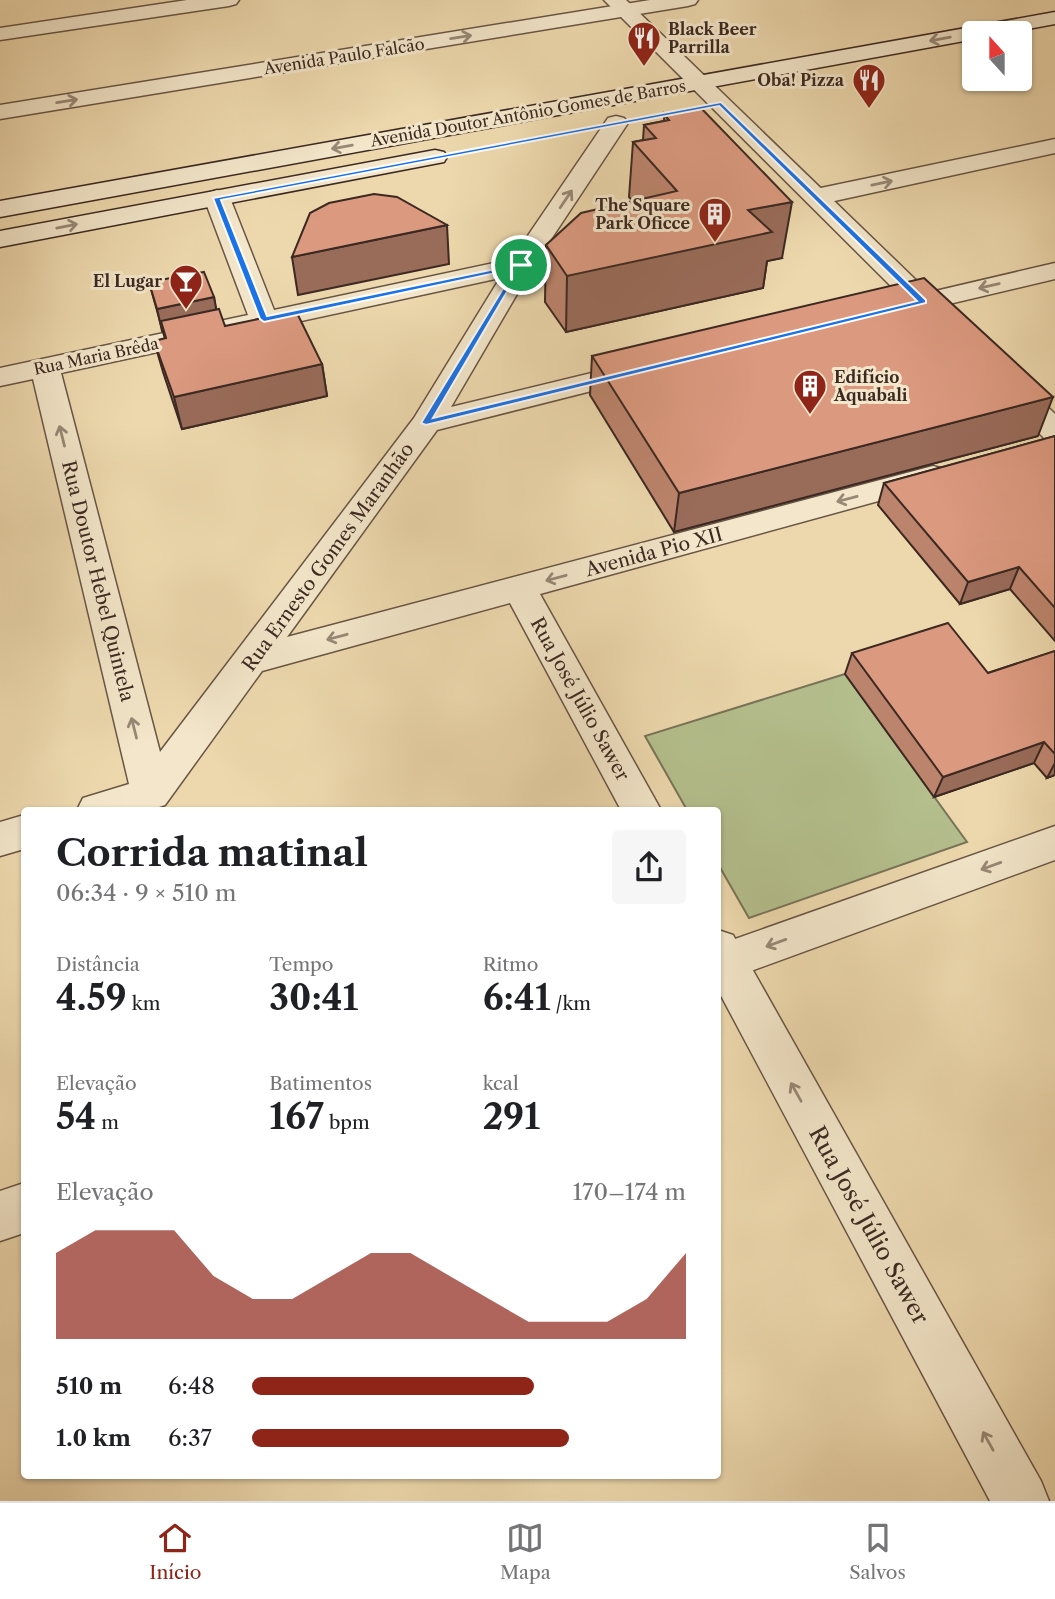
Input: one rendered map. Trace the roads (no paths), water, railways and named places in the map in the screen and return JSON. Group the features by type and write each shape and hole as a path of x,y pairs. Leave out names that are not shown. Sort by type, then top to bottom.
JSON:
{"street":[{"path":"0,34 229,0"},
{"name":"Avenida Paulo Falcão","path":"0,112 620,5 688,0"},
{"path":"620,5 699,82 708,106 816,197 961,339"},
{"name":"Avenida Doutor Antônio Gomes de Barros","path":"0,209 1055,18"},
{"path":"708,106 748,99"},
{"name":"Rua Ernesto Gomes Maranhão","path":"151,794 426,423 521,265 616,123"},
{"path":"816,197 1055,146"},
{"name":"Avenida Doutor Antônio Gomes de Barros","path":"0,239 457,153"},
{"path":"217,198 264,319"},
{"name":"Rua Maria Brêda","path":"0,377 521,265"},
{"path":"869,315 1055,271"},
{"path":"426,423 667,364"},
{"path":"989,366 1055,431"},
{"name":"Rua Doutor Hebel Quintela","path":"45,368 151,794"},
{"name":"Avenida Pio XII","path":"252,660 961,469"},
{"name":"Rua José Júlio Sawer","path":"519,588 639,807"},
{"path":"107,807 151,794"},
{"path":"0,839 21,833"},
{"path":"721,958 1055,843"},
{"name":"Rua José Júlio Sawer","path":"721,960 1021,1501"},
{"path":"0,1216 21,1209"}],"place":[{"name":"Black Beer Parrilla","path":"644,68"},
{"name":"Oba! Pizza","path":"869,110"},
{"name":"The Square Park Oficce","path":"715,244"},
{"name":"El Lugar","path":"186,311"},
{"name":"Edifício Aquabali","path":"810,416"}]}
